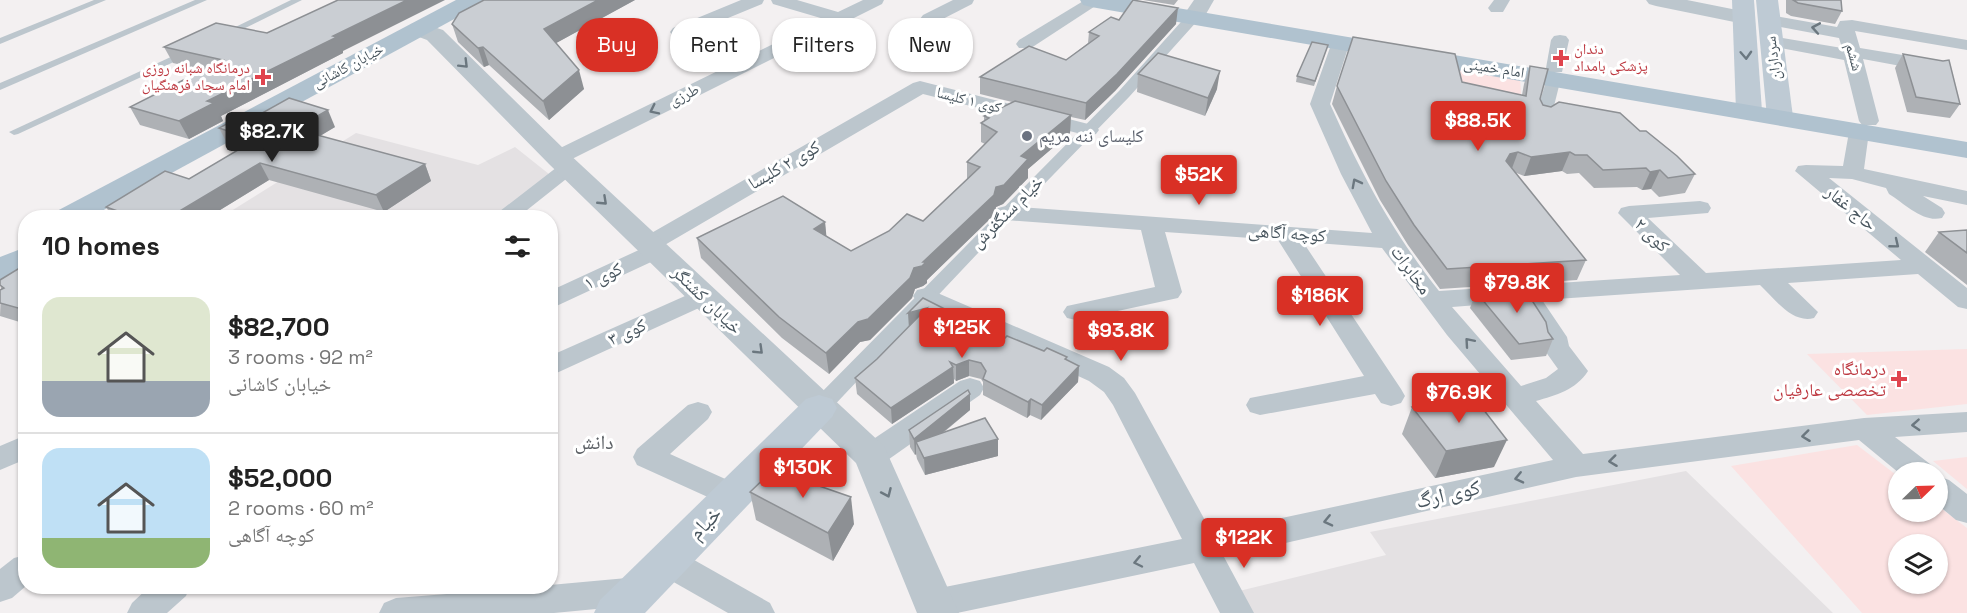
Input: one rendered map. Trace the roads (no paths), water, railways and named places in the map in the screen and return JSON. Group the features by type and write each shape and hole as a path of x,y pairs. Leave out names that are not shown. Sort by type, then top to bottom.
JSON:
{"main road":[{"name":"امام خمینی","path":"1093,0 1199,8 1341,42 1554,73"},
{"name":"امام خمینی","path":"1148,0 1864,126 1967,150"},
{"name":"خیابان کاشانی","path":"82,210 482,2"},
{"name":"سرداران","path":"1743,9 1749,106"},
{"name":"سرداران","path":"1769,20 1780,112"},
{"path":"111,210 427,32"},
{"name":"امام خمینی","path":"1864,126 1967,136"},
{"path":"0,253 18,243"},
{"path":"0,270 18,260"},
{"name":"خیام","path":"627,602 819,408"}],"street":[{"path":"713,18 756,0"},
{"path":"779,0 824,18"},
{"name":"طرزی","path":"838,18 876,0"},
{"path":"931,18 966,0"},
{"path":"1025,44 1093,0"},
{"path":"1656,0 1743,9"},
{"name":"خیام سنگفرش","path":"819,408 1005,213 1089,130 1199,8"},
{"path":"1769,20 1854,54 1935,67"},
{"name":"ششم","path":"1769,20 1848,34 1854,54 1864,126"},
{"path":"1848,34 1846,25 1852,25 1967,45"},
{"name":"خیابان کشتگر","path":"427,32 871,456 937,608"},
{"path":"1544,118 1560,40"},
{"name":"مخابرات","path":"1341,42 1320,104 1355,182 1389,241 1433,300 1576,466"},
{"name":"طرزی","path":"511,210 563,163 732,72"},
{"name":"کوی ۱ کلیسا","path":"920,87 1089,130"},
{"name":"کوی ۲ کلیسا","path":"652,247 920,87"},
{"name":"حاج غفار","path":"1864,126 1854,173 1806,171 1967,301"},
{"path":"1854,173 1967,198"},
{"path":"1887,182 1934,213"},
{"name":"کوی ۲","path":"1700,208 1629,213 1701,281"},
{"name":"کوچه آگاهی","path":"1005,213 1389,241"},
{"path":"1076,312 1169,292 1151,223"},
{"path":"1260,405 1387,390 1285,233"},
{"name":"کوی ۱","path":"558,297 652,247"},
{"path":"1433,300 1525,293 1592,279 1701,281 1922,266"},
{"path":"1766,277 1805,312"},
{"path":"1517,397 1556,385 1574,371 1556,348 1554,337 1525,293"},
{"name":"کوی ۳","path":"558,364 703,296"},
{"path":"926,296 1100,374 1114,385 1125,400 1205,548 1237,613"},
{"path":"871,456 970,388"},
{"path":"698,412 648,457 732,495"},
{"name":"کوی ارگ","path":"937,608 1576,466 1864,429 1963,426"},
{"path":"1864,429 1906,462"},
{"path":"0,459 18,450"},
{"path":"1948,496 1967,511"},
{"path":"668,562 758,613"},
{"path":"0,588 18,574"},
{"path":"144,613 165,594"},
{"path":"396,613 627,602"}],"lane":[{"path":"0,41 102,0"},
{"path":"0,87 203,0"},
{"path":"214,39 298,0"},
{"path":"14,132 193,49"}],"place":[{"name":"دندان‌ پزشکی بامداد","path":"1561,58"},
{"name":"درمانگاه شبانه روزی امام سجاد فرهنگیان","path":"263,77"},
{"name":"کلیسای ننه مریم","path":"1027,136"},
{"name":"درمانگاه تخصصی عارفیان","path":"1899,379"}],"district":[{"name":"دانش","path":"594,442"}]}
